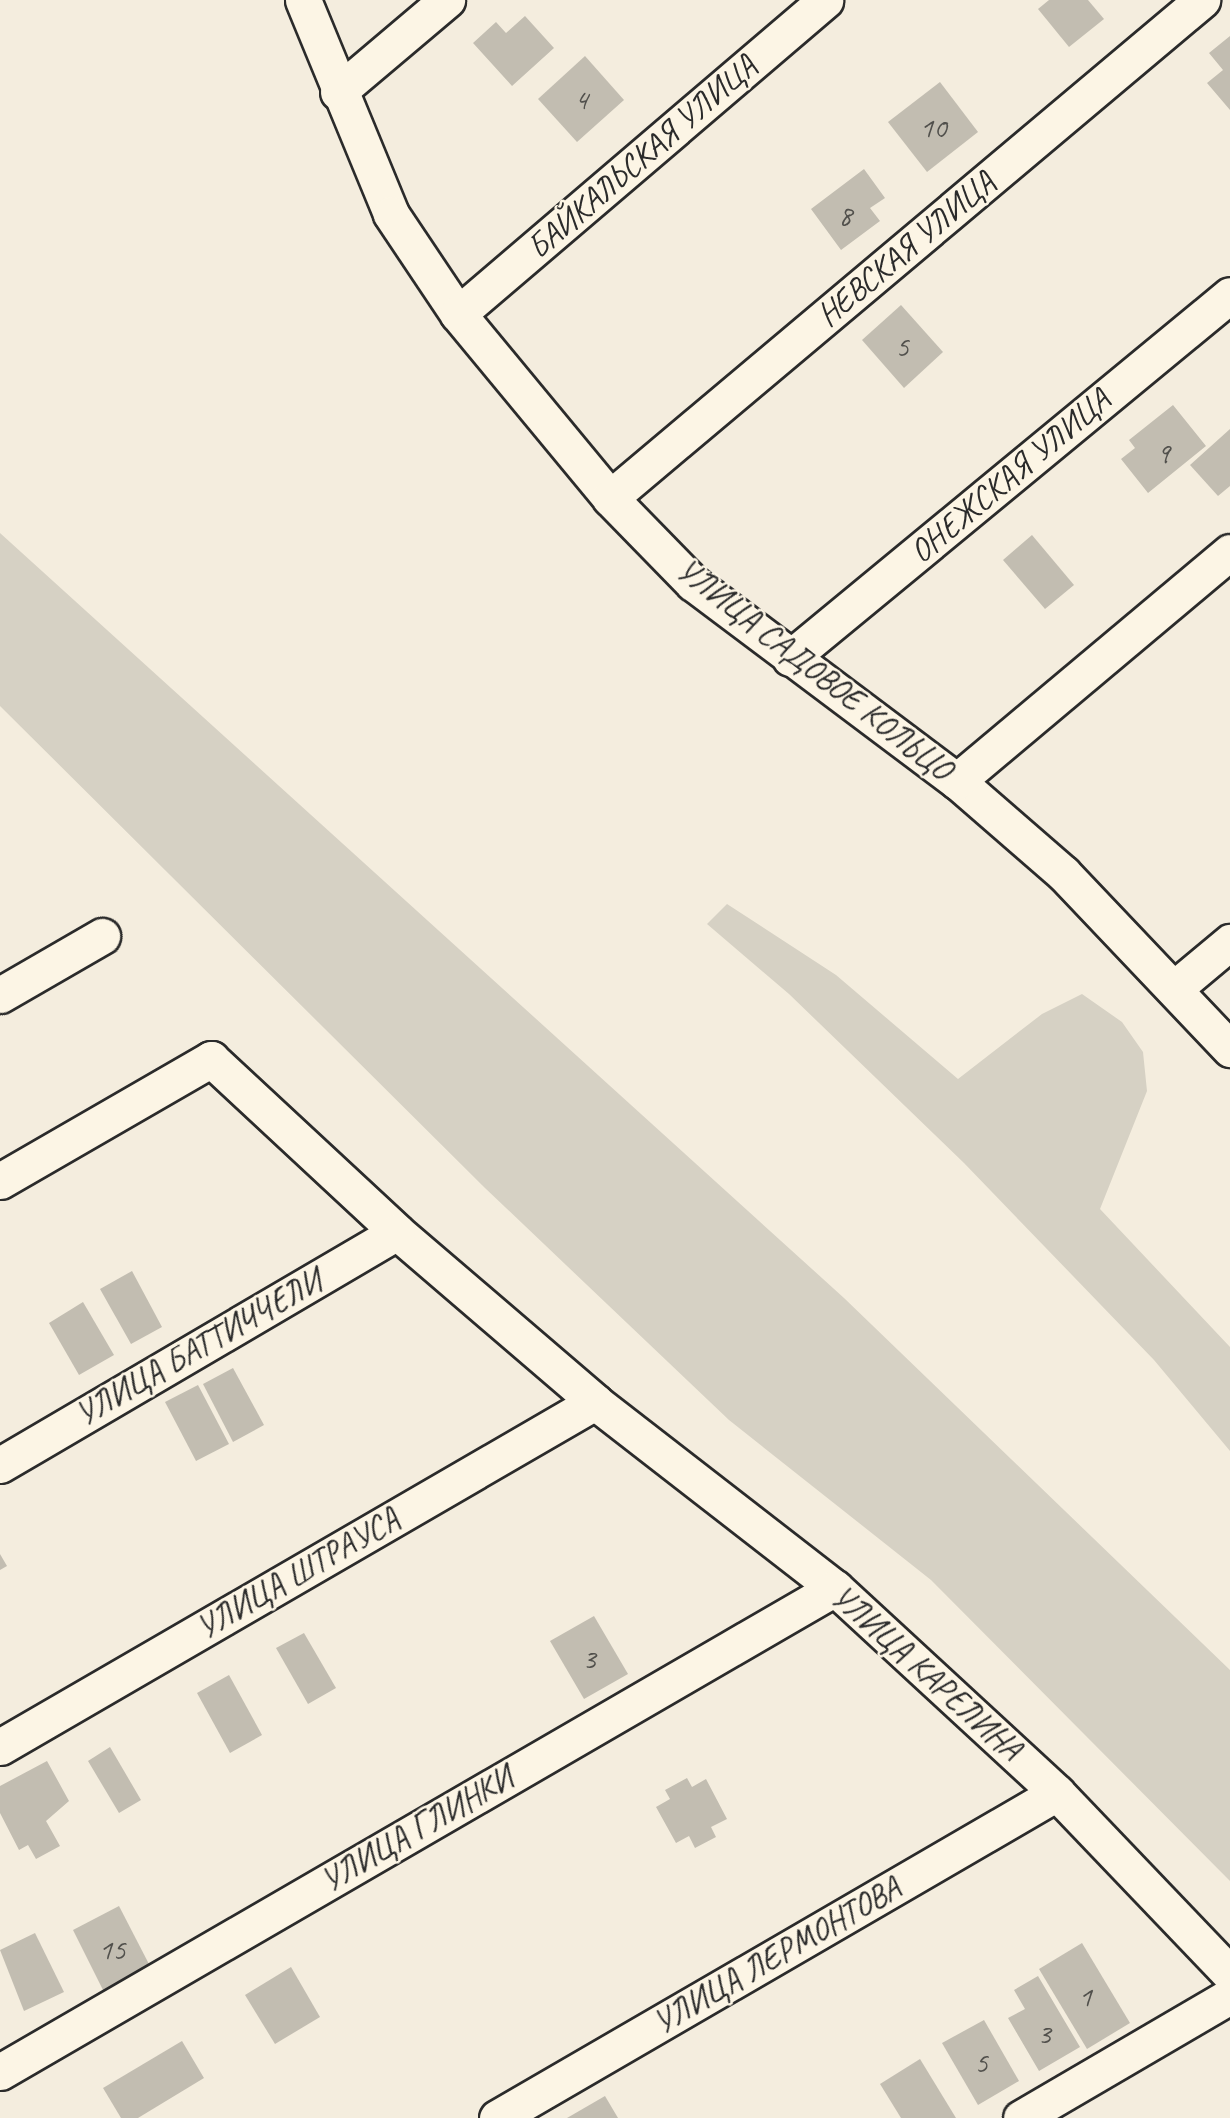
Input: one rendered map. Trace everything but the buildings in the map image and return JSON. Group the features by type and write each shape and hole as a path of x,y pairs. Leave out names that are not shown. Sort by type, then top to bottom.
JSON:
{"street":[{"name":"УЛИЦА САДОВОЕ КОЛЬЦО","path":"303,0 338,92 391,214 458,314 610,498 693,583 957,781 1063,873 1230,1049"},
{"path":"338,92 447,0"},
{"name":"БАЙКАЛЬСКАЯ УЛИЦА","path":"458,314 825,0"},
{"name":"НЕВСКАЯ УЛИЦА","path":"610,498 1202,0"},
{"name":"ОНЕЖСКАЯ УЛИЦА","path":"790,658 1230,295"},
{"path":"957,781 1230,552"},
{"path":"0,995 102,936"},
{"path":"1175,988 1230,942"},
{"name":"УЛИЦА КАРЕЛИНА","path":"0,1181 211,1059 397,1232 595,1402 835,1588 1058,1793 1230,1974"},
{"name":"УЛИЦА БАТТИЧЧЕЛИ","path":"0,1465 397,1232"},
{"name":"УЛИЦА ШТРАУСА","path":"0,1747 595,1402"},
{"name":"УЛИЦА ГЛИНКИ","path":"0,2072 835,1588"},
{"name":"УЛИЦА ЛЕРМОНТОВА","path":"497,2118 1058,1793"},
{"path":"1021,2118 1230,1996"}],"shaded area":[{"path":"0,533 844,1298 1230,1670 1230,1881 931,1580 729,1420 485,1188 0,706"},
{"path":"727,904 836,975 958,1079 1042,1014 1082,994 1122,1022 1143,1052 1147,1091 1100,1209 1230,1347 1230,1451 1154,1360 964,1163 789,994 707,924"}]}
